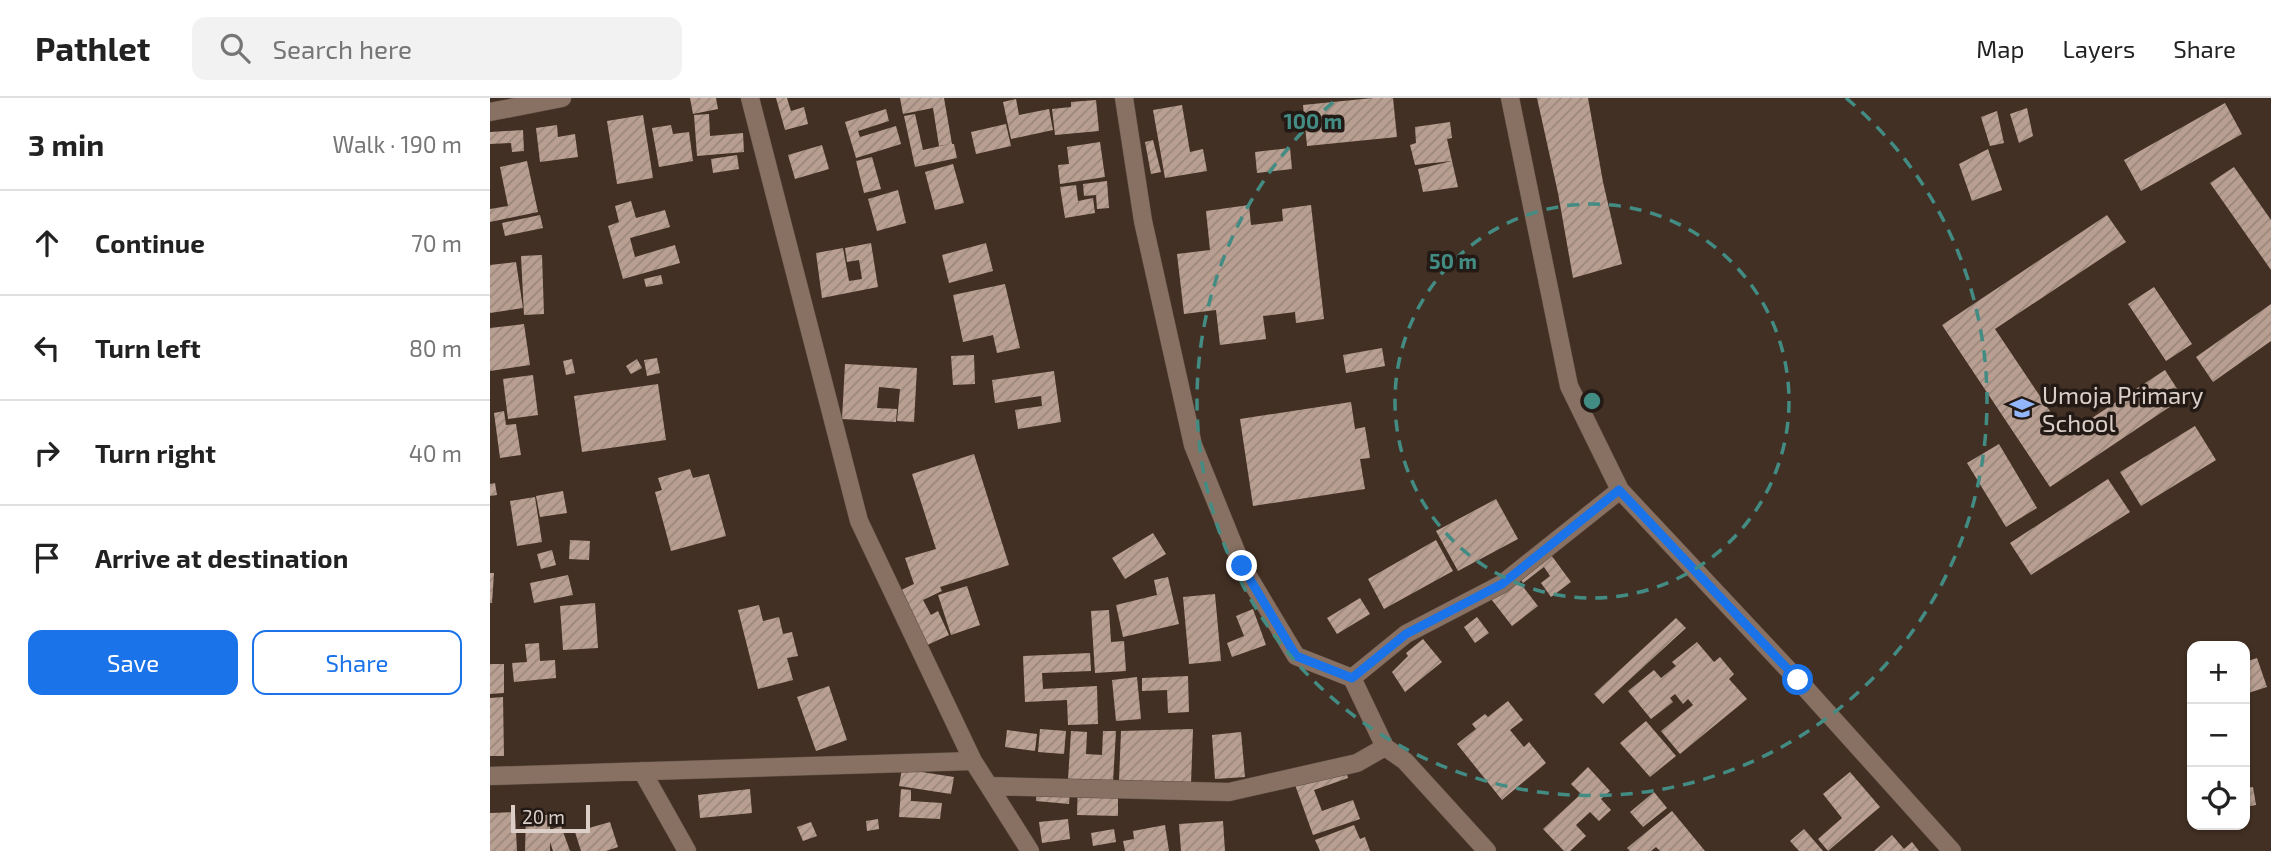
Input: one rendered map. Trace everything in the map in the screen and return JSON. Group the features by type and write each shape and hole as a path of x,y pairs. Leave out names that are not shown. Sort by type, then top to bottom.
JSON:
{"street":[{"path":"490,112 562,98"},
{"path":"750,98 859,521 973,761 1025,849"},
{"path":"1124,98 1143,221 1194,445 1242,566 1296,656 1352,678 1385,747 1405,761 1487,851"},
{"path":"1510,98 1569,386 1619,490 1798,680 1952,851"},
{"path":"1352,678 1406,634 1502,584 1619,490"},
{"path":"989,786 1229,792 1357,763 1385,747"},
{"path":"490,776 973,761"},
{"path":"642,771 687,851"}],"building":[{"path":"690,98 716,98 718,109 693,114"},
{"path":"776,98 787,98 791,111 804,107 808,124 785,130"},
{"path":"900,98 944,98 957,158 915,167 904,116 915,114 923,150 949,144 939,146 933,108 903,114"},
{"path":"1393,98 1397,137 1307,146 1303,105"},
{"path":"1537,98 1588,98 1603,182 1622,264 1573,278"},
{"path":"1016,99 1019,115 1049,109 1053,130 1011,139 1003,102"},
{"path":"1096,100 1099,131 1055,135 1052,109 1071,107 1071,102"},
{"path":"2225,103 2242,134 2141,191 2124,160"},
{"path":"1182,105 1190,152 1203,149 1207,171 1165,178 1153,110"},
{"path":"2027,108 2033,136 2019,143 2010,114"},
{"path":"886,109 889,121 858,131 860,137 896,126 901,144 856,158 845,122"},
{"path":"1997,111 2004,143 1990,146 1981,117"},
{"path":"709,114 710,136 743,133 744,152 697,156 694,115"},
{"path":"643,115 653,178 617,184 607,121"},
{"path":"1450,122 1452,138 1447,139 1452,161 1415,165 1410,145 1416,143 1415,127"},
{"path":"1006,124 1011,146 976,154 971,132"},
{"path":"557,125 558,137 575,134 578,157 540,162 536,128"},
{"path":"671,125 673,134 689,132 693,161 659,167 652,128"},
{"path":"523,130 524,151 512,152 511,143 490,144 490,132"},
{"path":"1153,140 1161,172 1151,174 1145,142"},
{"path":"1100,142 1105,177 1060,184 1058,165 1069,164 1067,147"},
{"path":"822,145 829,169 795,179 788,155"},
{"path":"1290,148 1292,169 1257,173 1255,152"},
{"path":"1988,149 2002,190 1972,201 1959,164"},
{"path":"737,155 739,169 713,173 711,159"},
{"path":"872,157 881,189 864,193 856,161"},
{"path":"527,161 538,212 490,222 490,209 508,206 500,167"},
{"path":"1452,161 1458,187 1423,192 1418,169"},
{"path":"953,164 964,203 935,210 925,172"},
{"path":"2234,167 2271,220 2271,270 2210,183"},
{"path":"1107,181 1109,208 1097,209 1096,195 1084,196 1083,184"},
{"path":"1076,185 1078,201 1093,198 1095,213 1065,218 1060,187"},
{"path":"898,190 906,223 877,231 868,199"},
{"path":"631,201 636,218 665,210 670,227 630,238 635,257 675,245 680,263 623,279 608,226 619,222 615,206"},
{"path":"1249,205 1251,225 1283,221 1282,209 1311,205 1324,319 1296,323 1295,312 1263,316 1266,339 1220,345 1216,310 1184,314 1177,254 1210,250 1206,211"},
{"path":"540,215 543,228 505,236 502,223"},
{"path":"2107,215 2126,242 1995,329 2066,435 2165,370 2183,398 2050,487 1942,325"},
{"path":"871,243 878,287 822,298 816,253 843,248 849,281 862,279 859,260 847,262 845,248"},
{"path":"986,243 993,271 949,283 942,255"},
{"path":"542,255 544,314 524,315 521,256"},
{"path":"516,262 523,308 490,313 490,265"},
{"path":"661,275 663,284 646,287 644,279"},
{"path":"1005,284 1020,348 997,353 993,335 963,342 953,295"},
{"path":"2154,287 2192,344 2166,361 2128,304"},
{"path":"2271,304 2271,341 2213,382 2196,357"},
{"path":"524,324 530,365 490,371 490,328"},
{"path":"1382,348 1385,366 1346,373 1343,355"},
{"path":"974,355 975,384 953,385 951,356"},
{"path":"657,358 660,373 647,376 644,360"},
{"path":"572,359 575,373 566,375 563,361"},
{"path":"637,359 642,368 631,374 626,366"},
{"path":"845,364 917,368 914,422 897,421 900,389 879,387 877,408 897,409 896,422 842,419"},
{"path":"1054,371 1061,422 1018,429 1015,410 1042,406 1041,396 995,403 992,380"},
{"path":"533,375 538,415 508,419 503,379"},
{"path":"658,384 666,440 582,452 574,396"},
{"path":"1351,402 1355,429 1365,427 1370,458 1360,459 1365,489 1253,506 1240,419"},
{"path":"504,411 506,425 516,424 521,455 500,458 494,413"},
{"path":"2195,426 2216,460 2141,506 2120,472"},
{"path":"1999,444 2037,508 2006,527 1967,463"},
{"path":"974,454 1009,565 940,587 942,591 923,600 931,615 938,611 949,635 923,647 897,592 914,584 905,558 936,549 912,474"},
{"path":"690,469 693,478 709,474 726,536 671,551 655,492 662,490 658,478"},
{"path":"2108,479 2130,512 2031,575 2010,543"},
{"path":"495,483 497,495 490,496 490,484"},
{"path":"563,491 567,513 540,517 536,496"},
{"path":"535,497 542,542 517,546 510,501"},
{"path":"1496,499 1518,539 1458,571 1436,531"},
{"path":"1153,533 1166,554 1125,579 1112,558"},
{"path":"570,540 590,541 589,560 569,559"},
{"path":"1436,540 1453,571 1384,609 1368,579"},
{"path":"1546,548 1571,582 1551,597 1541,583 1550,576 1544,567 1523,583 1515,570"},
{"path":"552,550 556,565 541,569 537,554"},
{"path":"490,573 494,573 492,603 490,603"},
{"path":"568,575 573,595 534,603 530,583"},
{"path":"1514,575 1538,606 1512,626 1488,595"},
{"path":"1168,577 1179,624 1123,637 1116,605 1157,595 1154,580"},
{"path":"967,586 980,625 951,635 938,595"},
{"path":"1215,594 1221,661 1189,664 1183,597"},
{"path":"1360,598 1370,614 1337,634 1327,618"},
{"path":"595,603 598,648 563,650 560,606"},
{"path":"759,605 763,621 779,617 783,634 792,632 798,656 787,658 793,680 758,689 738,610"},
{"path":"1253,609 1266,645 1232,657 1227,643 1244,636 1236,616"},
{"path":"1109,610 1111,642 1124,641 1126,671 1095,673 1091,611"},
{"path":"1477,617 1489,633 1475,643 1464,627"},
{"path":"1676,618 1686,628 1603,704 1594,694"},
{"path":"1423,639 1442,662 1405,692 1392,672 1408,656 1406,653"},
{"path":"1697,642 1714,662 1720,657 1734,674 1729,679 1747,699 1680,754 1661,731 1693,705 1688,699 1683,704 1675,694 1670,698 1673,702 1651,719 1628,691 1654,670 1661,678 1676,666 1672,662"},
{"path":"539,643 540,661 555,660 556,678 514,682 512,663 527,662 525,644"},
{"path":"1090,653 1091,671 1042,673 1043,689 1097,686 1098,724 1068,725 1067,700 1025,702 1023,656"},
{"path":"2257,658 2267,687 2250,692 2250,660"},
{"path":"490,664 504,664 504,693 490,694"},
{"path":"1188,676 1189,712 1168,713 1167,690 1142,691 1142,678"},
{"path":"1137,677 1141,719 1116,721 1112,680"},
{"path":"829,686 847,740 816,751 797,697"},
{"path":"503,697 504,756 490,756 490,698"},
{"path":"1508,701 1523,720 1510,730 1524,747 1529,742 1546,763 1502,800 1457,744 1476,729 1472,724 1485,714 1488,717"},
{"path":"1646,721 1676,756 1650,777 1620,743"},
{"path":"1040,729 1066,731 1064,754 1038,752"},
{"path":"1193,729 1191,784 1119,781 1121,731"},
{"path":"1007,730 1037,734 1035,751 1005,747"},
{"path":"1071,731 1087,732 1086,754 1102,755 1103,731 1116,731 1113,782 1118,782 1118,816 1077,815 1078,782 1071,781 1069,804 1036,801 1038,778 1068,780"},
{"path":"1241,732 1245,777 1215,779 1212,735"},
{"path":"1344,764 1348,778 1314,790 1322,811 1353,800 1360,819 1313,835 1294,782"},
{"path":"1588,767 1610,791 1601,799 1611,810 1599,821 1590,812 1576,825 1586,836 1570,851 1564,851 1543,829 1581,794 1571,784"},
{"path":"902,769 954,777 951,794 899,786"},
{"path":"1850,772 1880,807 1828,851 1818,839 1842,818 1823,794"},
{"path":"2250,787 2253,787 2256,805 2250,806"},
{"path":"750,789 752,813 700,818 698,795"},
{"path":"901,789 911,790 911,801 942,803 940,819 899,817"},
{"path":"1654,792 1667,808 1643,827 1630,812"},
{"path":"1672,811 1705,851 1660,851 1656,847 1651,851 1630,851 1627,848"},
{"path":"515,812 517,851 490,851 490,813"},
{"path":"526,815 550,815 550,830 561,826 570,851 553,851 550,842 550,851 525,851"},
{"path":"878,819 879,829 867,831 866,821"},
{"path":"1068,819 1070,839 1042,843 1039,822"},
{"path":"1223,821 1225,851 1181,851 1179,824"},
{"path":"610,822 618,847 606,851 581,851 575,832"},
{"path":"811,822 817,836 803,841 797,827"},
{"path":"1165,825 1169,851 1125,851 1123,841 1134,839 1133,831"},
{"path":"1354,825 1360,839 1365,837 1370,851 1320,851 1315,840"},
{"path":"1114,829 1116,842 1093,846 1091,833"},
{"path":"1804,829 1823,851 1799,851 1790,841"},
{"path":"1892,835 1904,849 1912,842 1919,851 1874,851"}],"place":[{"name":"Umoja Primary School","path":"2022,408"}],"route":[{"path":"1242,566 1296,656 1352,678 1406,634 1502,584 1619,490 1798,680"}]}
